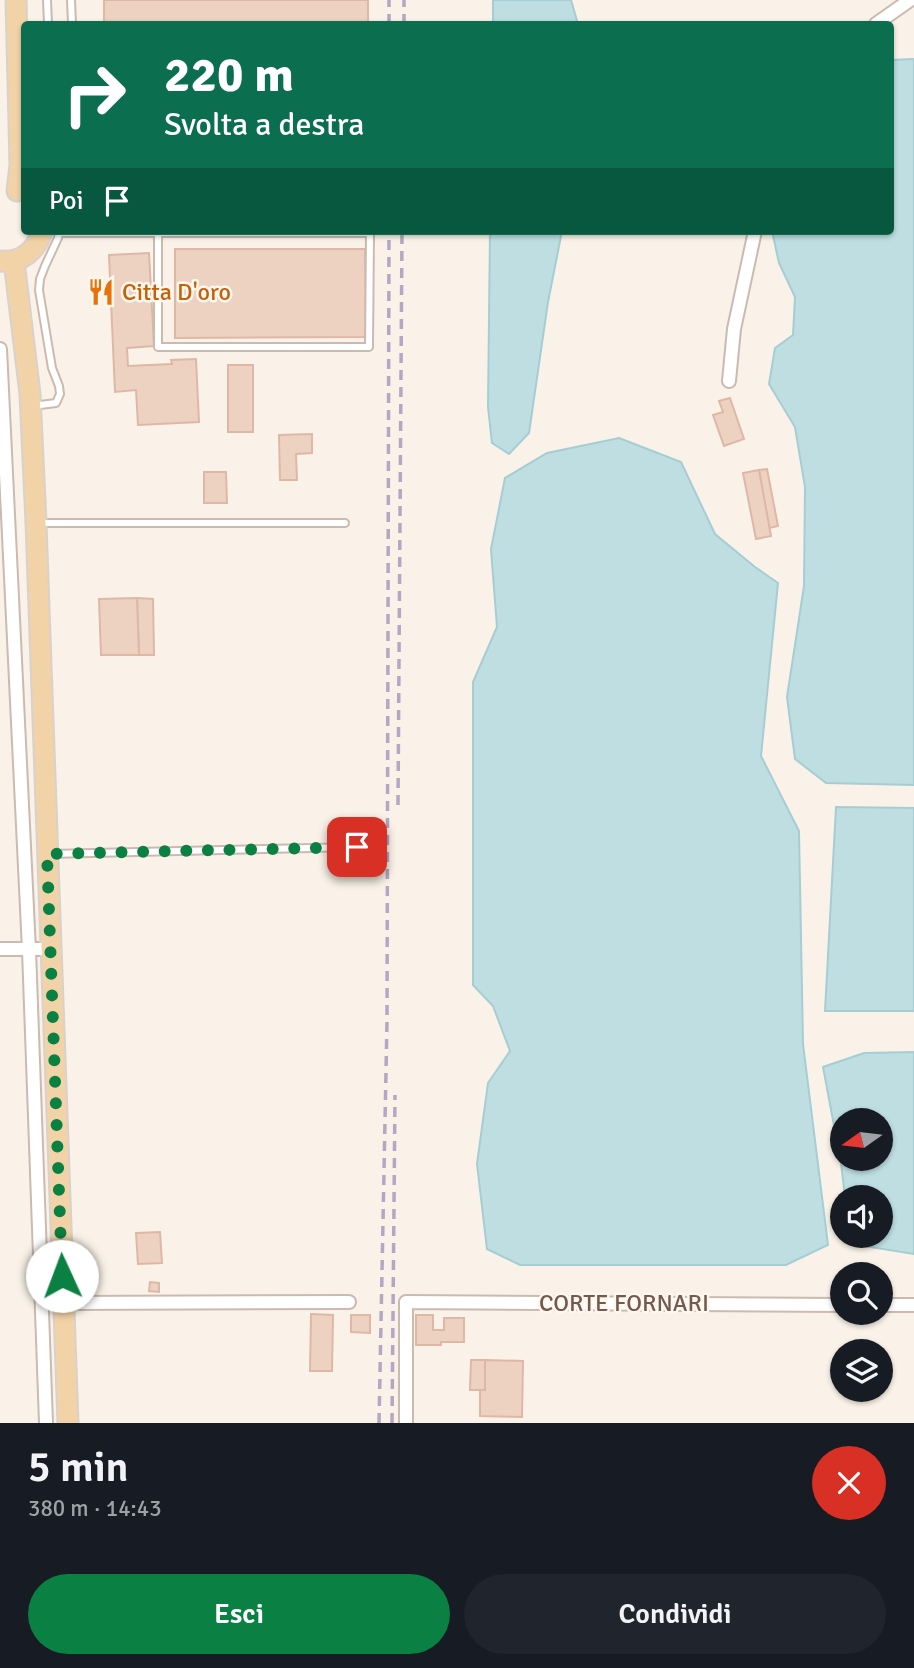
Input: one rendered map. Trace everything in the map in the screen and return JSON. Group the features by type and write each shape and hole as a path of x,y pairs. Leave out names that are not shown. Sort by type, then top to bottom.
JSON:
{"main road":[{"path":"16,0 21,59"},
{"path":"14,192 20,164 21,118"},
{"path":"49,235 30,253 7,261 25,346 30,406 68,1423"}],"street":[{"path":"880,21 910,0"},
{"path":"729,381 734,329 754,235"},
{"path":"0,349 29,950 46,1423"},
{"path":"0,949 51,949"},
{"name":"CORTE FORNARI","path":"406,1423 406,1301 830,1305"},
{"path":"63,1303 349,1302"},
{"path":"893,1305 914,1305"}],"lane":[{"path":"47,0 48,21"},
{"path":"71,0 72,21"},
{"path":"30,406 56,403 60,394 52,368 39,290 52,235"},
{"path":"158,235 158,347 369,347 370,235"},
{"path":"36,523 345,523"},
{"path":"47,854 357,847"}],"water":[{"path":"493,0 571,0 577,21 493,21"},
{"path":"914,59 914,785 826,783 795,759 787,697 804,586 805,487 795,427 769,384 775,348 793,335 795,297 779,263 773,235 894,235 894,60"},
{"path":"490,235 561,235 548,302 529,433 509,454 492,443 488,407"},
{"path":"619,438 681,462 715,534 778,583 761,756 799,831 803,1044 828,1245 786,1265 520,1265 487,1249 477,1164 488,1083 510,1051 493,1006 473,985 473,682 497,627 491,549 505,478 547,453"},
{"path":"836,807 914,808 914,1011 825,1011"},
{"path":"914,1052 914,1254 876,1248 893,1248 893,1185 844,1185 842,1171 893,1171 893,1108 831,1108 823,1067 864,1053"}],"building":[{"path":"104,0 368,0 368,21 104,21"},
{"path":"175,249 365,249 366,337 175,338"},
{"path":"149,253 154,346 127,348 128,366 172,364 171,360 196,359 199,422 138,425 136,390 115,392 109,255"},
{"path":"228,365 253,365 253,432 228,432"},
{"path":"730,398 744,439 724,446 713,415 723,412 719,401"},
{"path":"312,434 312,453 296,454 297,480 280,480 279,435"},
{"path":"767,469 778,526 769,528 759,470"},
{"path":"759,470 771,536 756,539 743,473"},
{"path":"204,472 226,472 227,503 204,503"},
{"path":"137,598 153,599 154,655 139,655"},
{"path":"137,598 139,655 101,655 99,599"},
{"path":"160,1232 162,1263 138,1264 136,1233"},
{"path":"150,1282 159,1283 159,1292 149,1291"},
{"path":"311,1314 333,1315 332,1371 310,1371"},
{"path":"351,1315 370,1315 370,1333 351,1332"},
{"path":"416,1315 433,1315 433,1330 444,1330 444,1318 464,1318 464,1342 416,1345"},
{"path":"471,1360 485,1360 485,1390 470,1390"},
{"path":"485,1360 523,1361 522,1417 480,1416 480,1390 485,1390"}],"railway":[{"path":"389,0 389,21"},
{"path":"404,0 404,21"},
{"path":"379,1423 387,1021 389,235"},
{"path":"398,805 402,235"},
{"path":"392,1423 395,1095"}],"place":[{"name":"Citta D'oro","path":"101,292"}],"route":[{"path":"62,1276 47,854 357,847"}]}
